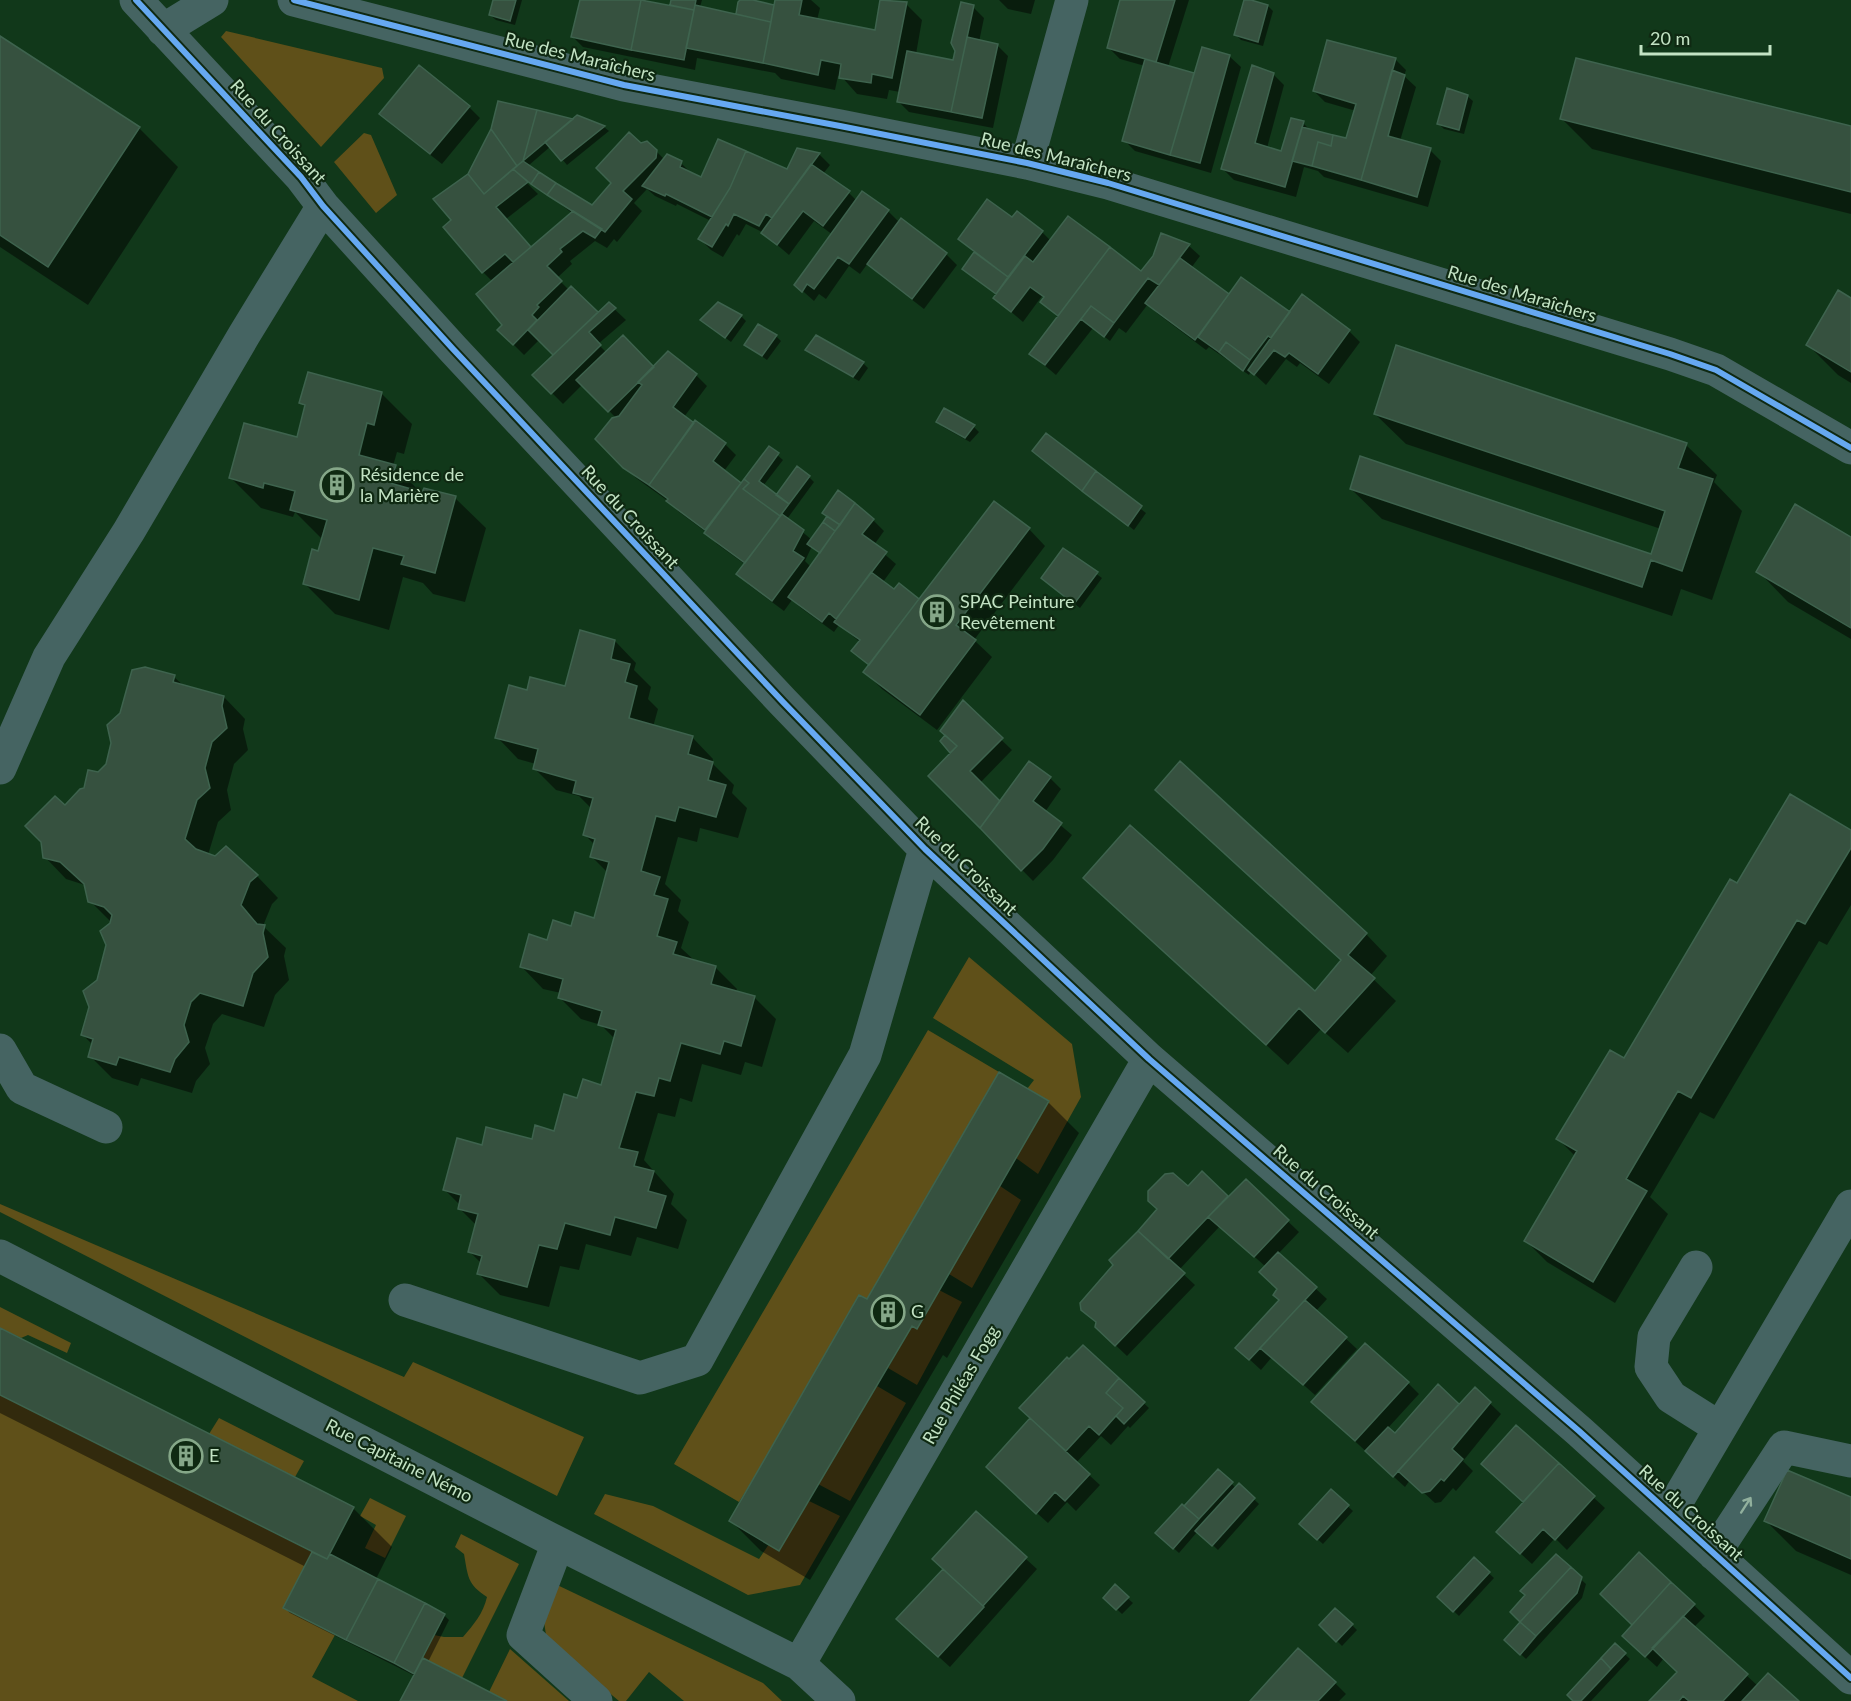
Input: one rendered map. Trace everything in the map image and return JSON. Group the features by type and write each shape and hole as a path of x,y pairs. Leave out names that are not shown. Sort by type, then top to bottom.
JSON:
{"street":[{"name":"Rue du Croissant","path":"136,0 301,177 323,206 484,382 783,702 925,849 1149,1059 1579,1431 1851,1678"},
{"path":"163,30 212,0"},
{"name":"Rue des Maraîchers","path":"294,0 624,86 1028,163 1108,183 1716,370 1851,448"},
{"path":"1028,163 1072,0"},
{"path":"0,768 50,657 129,531 323,206"},
{"path":"405,1300 640,1378 697,1360 865,1055 925,849"},
{"path":"0,1050 22,1088 106,1127"},
{"name":"Rue Philéas Fogg","path":"799,1664 1149,1059"},
{"path":"1670,1513 1851,1206"},
{"name":"Rue Capitaine Némo","path":"0,1256 558,1543 799,1664"},
{"path":"1696,1267 1654,1337 1651,1367 1671,1397 1720,1428"},
{"path":"1714,1554 1784,1447 1851,1461"},
{"path":"558,1543 523,1635 596,1701"},
{"path":"799,1664 839,1701"}],"shaded area":[{"path":"226,31 382,68 384,78 321,147 221,37"},
{"path":"364,133 371,135 397,195 376,213 334,162"},
{"path":"969,957 1072,1044 1081,1097 1038,1174 1016,1158 1049,1101 1027,1089 1034,1080 933,1018"},
{"path":"928,1030 999,1072 867,1299 739,1502 674,1464"},
{"path":"1000,1186 1021,1200 972,1288 949,1274"},
{"path":"0,1204 404,1377 413,1362 584,1437 557,1496 0,1212"},
{"path":"939,1290 962,1302 917,1385 888,1368 912,1326 917,1329"},
{"path":"0,1307 71,1343 67,1353 28,1335 21,1338 0,1328"},
{"path":"877,1386 906,1403 850,1501 818,1484"},
{"path":"0,1395 312,1552 284,1608 335,1635 312,1677 358,1701 0,1701"},
{"path":"219,1418 304,1461 295,1477 209,1434"},
{"path":"605,1494 653,1506 759,1559 769,1544 779,1550 809,1501 840,1516 800,1585 748,1595 594,1514"},
{"path":"370,1498 406,1516 385,1558 365,1548 376,1525 360,1516"},
{"path":"461,1534 519,1564 462,1678 423,1658 434,1635 463,1637 478,1618 487,1597 472,1583 464,1554 455,1547"},
{"path":"553,1583 763,1683 782,1701 684,1701 649,1672 626,1701 619,1701 564,1655 546,1635 542,1608"},
{"path":"510,1649 569,1701 507,1701 489,1692"}],"building":[{"path":"493,0 516,0 510,21 489,15"},
{"path":"580,0 641,0 631,50 571,37"},
{"path":"641,0 694,10 684,60 631,50"},
{"path":"671,0 696,0 694,10 670,5"},
{"path":"740,0 753,0 774,5 771,22 736,14"},
{"path":"775,0 802,0 799,15 875,30 880,0 907,2 892,78 872,74 871,83 839,78 841,64 821,60 818,75 763,63"},
{"path":"1120,0 1175,0 1156,62 1107,48"},
{"path":"1244,0 1268,5 1258,42 1234,35"},
{"path":"961,2 974,5 951,112 897,102 907,51 953,60 955,51 951,43"},
{"path":"695,5 771,22 763,63 686,48"},
{"path":"0,36 140,127 48,267 0,235"},
{"path":"967,37 998,44 982,118 951,112"},
{"path":"1327,40 1396,58 1361,180 1312,166 1318,142 1331,146 1333,135 1346,138 1356,104 1313,91"},
{"path":"1202,47 1230,55 1200,163 1170,155"},
{"path":"1576,58 1851,126 1851,192 1560,119"},
{"path":"1145,59 1194,73 1170,155 1122,141"},
{"path":"419,65 470,106 430,154 379,114"},
{"path":"1252,65 1274,73 1255,143 1281,151 1291,118 1304,121 1285,187 1221,169"},
{"path":"1392,70 1405,75 1388,136 1431,148 1417,197 1361,180"},
{"path":"1447,88 1468,95 1459,130 1437,124"},
{"path":"498,101 537,110 523,161 517,166 491,129"},
{"path":"537,110 573,119 523,161"},
{"path":"577,115 605,126 561,161 545,142"},
{"path":"1302,127 1333,135 1331,146 1318,142 1312,166 1292,161"},
{"path":"491,129 517,166 484,194 468,174"},
{"path":"629,132 641,143 647,141 657,150 656,158 623,191 632,199 605,232 547,195 556,183 592,205 611,183 596,168"},
{"path":"718,139 746,151 730,188 712,217 666,194 665,196 642,186 667,154 682,161 680,167 701,177"},
{"path":"797,148 820,153 772,218 766,214 759,226 734,214 712,247 698,239 730,188 746,151 787,169"},
{"path":"523,161 539,172 531,184 513,169"},
{"path":"811,164 850,191 823,226 803,211 777,245 761,233"},
{"path":"513,169 528,182 496,207 531,247 513,262 505,254 482,273 443,227 451,220 433,199 468,174 484,194"},
{"path":"539,172 556,183 547,195 531,184"},
{"path":"862,191 889,210 849,264 838,257 814,289 807,284 802,292 794,285"},
{"path":"987,199 1012,217 1017,211 1043,231 1008,277 958,239"},
{"path":"573,211 602,229 595,238 583,231 560,249 562,252 547,266 562,281 537,305 539,307 532,315 537,320 513,345 497,330 502,325 476,294"},
{"path":"1068,216 1110,247 1058,316 1040,302 1044,297 1030,287 1011,312 993,298 1025,256 1033,262"},
{"path":"901,218 947,253 912,299 867,264"},
{"path":"1161,233 1190,244 1159,285 1148,278 1114,323 1091,306 1045,365 1029,354 1110,247 1141,271 1153,256"},
{"path":"974,252 1008,277 996,294 962,269"},
{"path":"1180,258 1229,294 1195,340 1145,303"},
{"path":"1241,277 1290,312 1271,338 1268,336 1250,360 1226,342 1219,352 1198,337"},
{"path":"571,286 598,312 553,355 528,330"},
{"path":"1838,290 1851,298 1851,372 1806,345"},
{"path":"1302,294 1350,330 1318,374 1289,353 1285,357 1274,350 1254,375 1248,370"},
{"path":"609,302 616,308 589,332 601,345 551,394 532,375"},
{"path":"718,302 742,315 725,338 700,320"},
{"path":"1091,306 1114,323 1104,337 1081,319"},
{"path":"758,324 777,335 762,356 744,345"},
{"path":"623,335 654,367 608,412 576,380"},
{"path":"816,335 864,362 853,377 805,350"},
{"path":"1226,342 1250,360 1243,371 1219,352"},
{"path":"1396,345 1687,443 1678,468 1713,479 1682,571 1651,560 1642,587 1350,489 1360,456 1651,554 1665,511 1374,414"},
{"path":"668,351 697,374 673,407 694,423 649,485 623,468 595,439 612,418 619,416 642,385 638,382"},
{"name":"Résidence de la Marière","path":"308,372 382,392 374,425 367,423 359,455 396,465 390,483 422,492 424,488 456,496 435,573 401,564 404,556 373,548 359,600 303,584 312,549 318,551 327,520 290,510 295,491 264,483 263,488 229,478 244,423 297,437 305,405 299,403"},
{"path":"944,408 975,425 965,438 936,422"},
{"path":"695,420 726,443 713,461 741,483 705,530 666,501 668,499 649,485"},
{"path":"1046,433 1096,471 1082,491 1032,451"},
{"path":"769,446 779,453 759,481 789,504 780,516 743,489 749,483 744,479"},
{"path":"797,466 810,476 789,504 776,495"},
{"path":"1096,471 1142,506 1128,526 1082,491"},
{"path":"744,479 749,483 743,489 780,516 745,563 704,533"},
{"path":"838,490 855,503 840,525 822,513"},
{"name":"SPAC Peinture Revêtement","path":"994,501 1030,528 956,625 976,640 920,715 863,672"},
{"path":"855,503 874,519 862,534 887,552 836,619 829,613 822,622 788,597"},
{"path":"1795,504 1851,537 1851,628 1756,572"},
{"path":"782,514 804,530 793,551 804,558 772,601 736,574"},
{"path":"827,516 840,525 835,531 823,522"},
{"path":"823,522 835,531 820,553 807,544"},
{"path":"1063,548 1098,572 1074,604 1041,578"},
{"path":"871,572 894,589 899,583 919,599 869,665 851,651 860,640 834,622"},
{"path":"580,630 615,640 611,659 630,664 625,682 637,686 629,718 693,736 688,754 713,762 708,780 726,785 716,817 679,807 675,821 656,816 641,871 660,877 654,895 668,899 657,936 677,942 673,954 716,966 711,984 755,996 741,1046 724,1041 720,1054 681,1043 670,1081 659,1078 654,1096 636,1092 619,1148 638,1152 634,1166 654,1171 648,1191 666,1196 656,1228 615,1217 610,1235 565,1223 557,1249 539,1245 527,1287 477,1274 482,1256 468,1252 478,1214 458,1209 461,1195 443,1190 457,1138 482,1145 486,1127 532,1139 535,1125 554,1131 564,1094 577,1098 583,1079 601,1085 616,1030 598,1025 602,1011 558,998 563,979 520,967 529,934 547,940 553,920 571,926 575,912 594,918 609,862 590,857 595,839 583,835 593,798 573,793 576,781 533,769 538,749 495,738 509,685 527,690 530,677 565,686"},
{"path":"145,667 175,675 173,682 224,696 222,706 227,728 212,742 205,768 210,788 197,800 185,839 196,849 215,856 226,846 258,875 250,882 241,905 257,924 265,925 263,933 268,957 253,973 243,1006 200,993 191,1002 184,1025 189,1042 175,1059 170,1072 119,1057 116,1065 88,1057 93,1039 81,1035 89,1007 83,991 97,980 106,945 100,931 110,923 112,915 104,907 88,902 84,884 60,862 43,858 41,842 25,826 55,796 65,805 80,789 84,788 88,770 98,772 106,764 111,743 107,725 120,713 132,670"},
{"path":"963,700 1003,738 970,771 1000,801 980,828 928,776 957,746 940,731"},
{"path":"945,735 957,746 950,753 940,741"},
{"path":"1029,761 1051,777 1033,801 1062,823 1043,849 1021,871 980,828"},
{"path":"1180,761 1367,933 1348,955 1375,978 1325,1033 1299,1008 1266,1045 1083,878 1130,825 1315,991 1341,960 1155,790"},
{"path":"1790,794 1851,830 1851,848 1805,924 1797,920 1691,1098 1678,1091 1626,1179 1647,1191 1593,1282 1524,1241 1577,1151 1556,1139 1610,1050 1624,1058 1730,879 1737,883"},
{"name":"G","path":"999,1072 1049,1101 917,1329 912,1326 779,1551 729,1521 859,1295 867,1299"},
{"path":"1202,1171 1228,1196 1168,1259 1138,1231 1157,1209 1148,1201 1148,1191 1165,1174 1173,1173 1188,1186"},
{"path":"1246,1179 1289,1220 1254,1257 1208,1217"},
{"path":"1138,1231 1185,1273 1115,1346 1095,1327 1096,1322 1081,1310 1080,1303 1113,1265 1109,1260"},
{"path":"1278,1252 1317,1287 1249,1360 1235,1348 1279,1300 1273,1295 1277,1289 1259,1272"},
{"path":"1305,1300 1347,1337 1303,1385 1260,1348"},
{"name":"E","path":"0,1328 354,1507 327,1559 0,1395"},
{"path":"1365,1343 1409,1382 1355,1441 1311,1402"},
{"path":"1083,1345 1119,1378 1106,1393 1123,1408 1099,1435 1089,1426 1066,1451 1019,1408 1067,1357 1069,1359"},
{"path":"1119,1378 1145,1402 1124,1424 1116,1416 1123,1408 1106,1393"},
{"path":"1438,1384 1459,1404 1393,1477 1365,1451 1388,1427 1395,1433"},
{"path":"1475,1387 1491,1402 1452,1449 1463,1459 1444,1481 1441,1479 1430,1491 1422,1493 1398,1471"},
{"path":"1030,1418 1090,1474 1065,1501 1055,1492 1036,1514 986,1467"},
{"path":"1516,1425 1559,1463 1523,1502 1481,1464"},
{"path":"1559,1463 1595,1496 1555,1540 1543,1529 1520,1554 1496,1532"},
{"path":"1218,1469 1233,1482 1199,1519 1184,1506"},
{"path":"1787,1470 1851,1497 1851,1559 1764,1521"},
{"path":"1239,1483 1255,1498 1212,1546 1195,1531"},
{"path":"1331,1489 1349,1505 1317,1540 1299,1524"},
{"path":"1182,1504 1199,1519 1173,1549 1155,1533"},
{"path":"976,1511 1027,1557 983,1606 932,1559"},
{"path":"312,1552 327,1559 330,1554 378,1579 346,1640 283,1608"},
{"path":"1639,1552 1671,1582 1632,1625 1600,1594"},
{"path":"1556,1554 1571,1567 1520,1622 1510,1612 1525,1595 1520,1591"},
{"path":"1474,1557 1490,1572 1453,1612 1437,1597"},
{"path":"1571,1567 1582,1577 1577,1593 1536,1636 1520,1622"},
{"path":"943,1569 984,1607 938,1657 896,1619"},
{"path":"378,1579 425,1603 394,1663 346,1640"},
{"path":"1671,1582 1695,1604 1645,1657 1622,1636"},
{"path":"1115,1584 1129,1597 1116,1610 1103,1598"},
{"path":"425,1603 445,1614 414,1674 394,1663"},
{"path":"1335,1608 1353,1624 1336,1642 1319,1625"},
{"path":"1683,1616 1748,1674 1723,1701 1689,1701 1683,1696 1679,1701 1649,1701 1677,1672 1652,1648"},
{"path":"1520,1622 1536,1636 1520,1655 1504,1640"},
{"path":"1615,1643 1626,1653 1611,1669 1601,1658"},
{"path":"1298,1648 1336,1682 1318,1701 1250,1701"},
{"path":"423,1658 478,1686 507,1701 400,1701"},
{"path":"1601,1658 1611,1669 1581,1701 1573,1701 1567,1695"},
{"path":"1768,1673 1799,1701 1742,1701"}],"cycle path":[{"path":"136,0 301,177 323,206 453,349 783,702 925,849 1149,1059 1579,1431 1851,1678"},
{"path":"294,0 624,85 1027,163 1108,183 1716,370 1851,448"}],"place":[{"name":"Résidence de la Marière","path":"337,485"},
{"name":"SPAC Peinture Revêtement","path":"937,612"},
{"name":"G","path":"888,1312"},
{"name":"E","path":"186,1456"}]}
